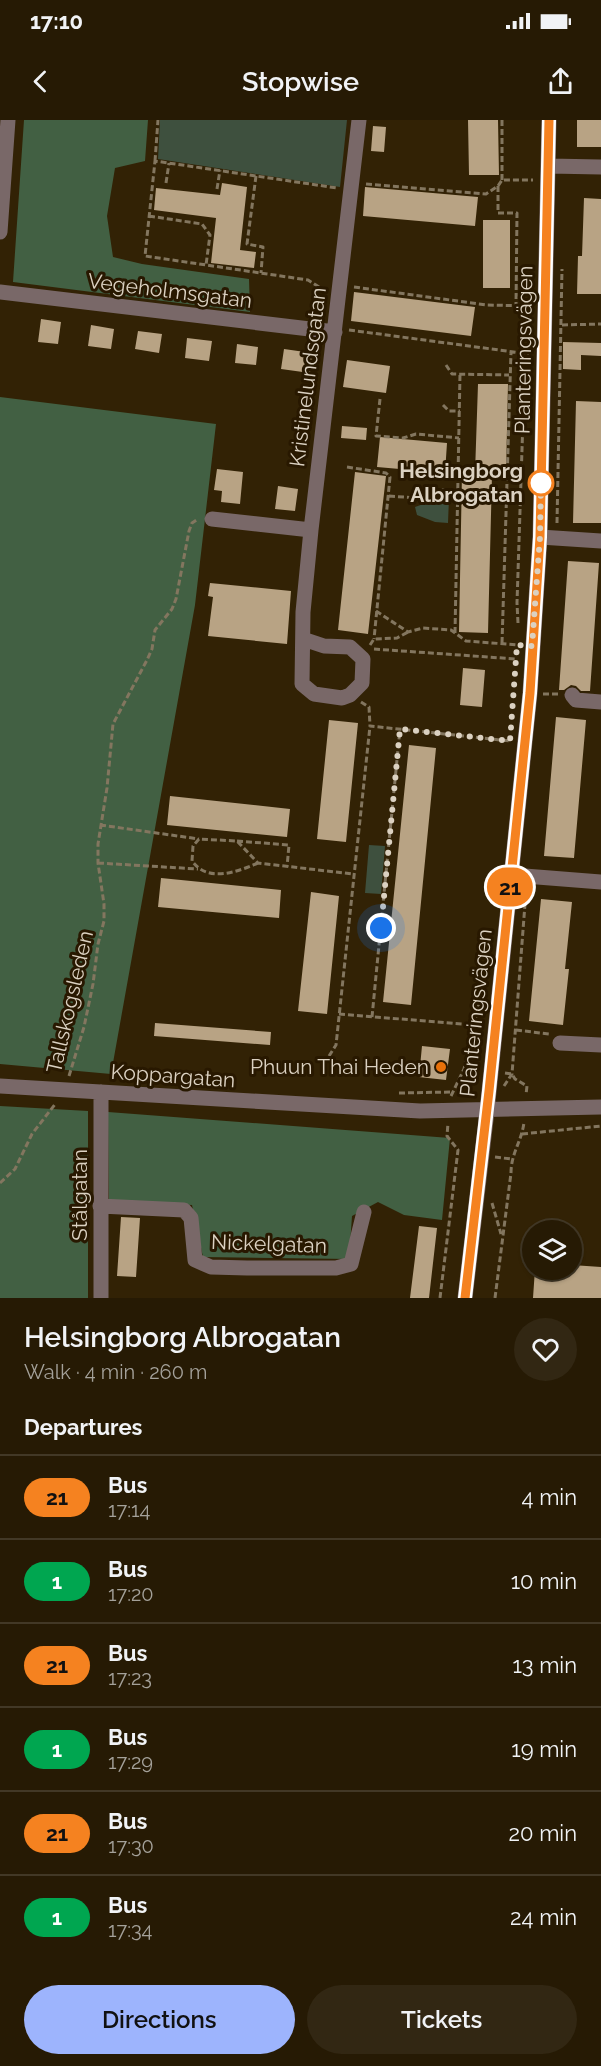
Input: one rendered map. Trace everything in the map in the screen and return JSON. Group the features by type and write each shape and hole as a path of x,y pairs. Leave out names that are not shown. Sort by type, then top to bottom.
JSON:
{"street":[{"path":"0,232 8,120"},
{"name":"Kristinelundsgatan","path":"350,695 342,698 314,694 302,684 303,612 359,120"},
{"name":"Planteringsvägen","path":"465,1298 487,1111 530,693 525,645 540,537 549,120"},
{"path":"549,166 601,167"},
{"name":"Vegeholmsgatan","path":"0,292 336,330"},
{"path":"212,519 311,530"},
{"path":"540,537 601,541"},
{"path":"303,639 324,646 350,647 363,659 362,682 350,695"},
{"path":"572,695 576,700 601,702"},
{"path":"512,875 601,882"},
{"path":"560,1043 601,1045"},
{"name":"Koppargatan","path":"0,1086 314,1106 449,1112 601,1107"},
{"name":"Stålgatan","path":"101,1092 101,1298"},
{"name":"Nickelgatan","path":"100,1206 184,1210 191,1218 195,1260 211,1267 247,1268 336,1268 351,1264 364,1212"}],"path":[{"path":"158,120 145,256 308,280 319,287"},
{"path":"155,161 256,176 351,186 486,194 498,186 502,180 502,120"},
{"path":"166,183 169,163"},
{"path":"217,189 220,170"},
{"path":"256,176 247,244 263,247 261,273"},
{"path":"502,180 537,180 537,185"},
{"path":"498,186 498,213 517,213 516,306"},
{"path":"150,216 202,224 210,236 206,265"},
{"path":"340,285 487,305 533,306 533,316"},
{"path":"562,325 601,324"},
{"path":"336,330 531,355 532,345"},
{"path":"502,643 511,352"},
{"path":"446,365 452,374 509,375"},
{"path":"454,633 460,374"},
{"path":"381,399 376,436 403,438 416,434 459,438"},
{"path":"443,405 449,411 460,411"},
{"path":"519,626 517,603 521,474 524,419 529,410"},
{"path":"347,467 386,473 390,477 374,639 368,648 516,659 525,645"},
{"path":"389,496 417,498 442,490 458,492"},
{"name":"Tallskogsleden","path":"0,1183 15,1169 32,1134 45,1120 65,1090 84,1027 105,914 98,864 100,825 107,788 113,724 147,660 156,630 172,609 176,599 192,524 196,519 212,519"},
{"path":"376,611 408,632"},
{"path":"374,639 397,638 423,628 451,630 466,641 525,645"},
{"path":"518,635 525,645"},
{"path":"530,693 572,695"},
{"path":"329,1056 336,1045 370,726 369,707 350,695"},
{"path":"370,726 510,741"},
{"path":"372,1017 400,729"},
{"path":"100,825 200,839 289,845 288,867"},
{"path":"198,869 192,861 193,846 200,839"},
{"path":"237,841 258,863"},
{"path":"98,864 198,869 212,874 237,872 258,863 353,874"},
{"path":"440,1298 458,1150 447,1136 451,1092 464,1069 484,981"},
{"path":"339,1014 474,1025"},
{"path":"516,1030 553,1034 560,1043"},
{"path":"495,1298 511,1160 522,1134 527,1086 515,1079 512,1074"},
{"path":"522,1134 601,1126"}],"green space":[{"path":"24,120 148,120 145,161 115,168 107,216 113,257 142,264 249,279 250,312 13,282"},
{"path":"160,120 347,120 340,187 158,159"},
{"path":"0,397 216,424 195,605 111,1074 0,1064"},
{"path":"443,497 449,498 448,523 435,522 417,515 415,507"},
{"path":"369,845 385,846 381,894 365,893"},
{"path":"0,1106 88,1111 88,1298 0,1298"},
{"path":"108,1112 450,1138 442,1220 404,1215 378,1202 352,1216 349,1259 203,1257 192,1205 109,1201"}],"building":[{"path":"468,120 498,120 499,175 469,175"},
{"path":"577,120 601,120 601,147 577,147"},
{"path":"373,126 386,127 384,152 371,151"},
{"path":"222,183 247,187 240,250 256,252 254,268 211,263 216,218 154,210 156,188 220,195"},
{"path":"365,187 478,197 475,226 363,216"},
{"path":"584,198 601,199 601,294 577,294 578,256 582,256"},
{"path":"483,220 510,220 510,288 483,288"},
{"path":"354,292 475,307 471,336 351,321"},
{"path":"41,319 61,322 58,344 38,342"},
{"path":"91,325 114,329 111,349 88,346"},
{"path":"138,331 162,334 159,353 135,349"},
{"path":"187,338 212,341 209,361 185,358"},
{"path":"563,342 601,343 601,356 581,355 581,370 563,369"},
{"path":"237,344 258,347 256,365 235,363"},
{"path":"284,349 312,353 310,373 281,369"},
{"path":"347,360 390,366 386,393 343,387"},
{"path":"478,384 508,384 506,475 492,475 488,633 459,632 462,473 475,473"},
{"path":"576,401 601,402 601,523 573,523"},
{"path":"342,426 367,428 366,440 341,438"},
{"path":"380,437 447,443 445,473 377,467"},
{"path":"217,469 243,472 240,504 221,502 222,491 214,490"},
{"path":"355,472 386,476 368,634 338,630"},
{"path":"278,486 298,489 295,511 275,509"},
{"path":"568,561 599,563 590,691 581,691 571,685 564,690 559,690"},
{"path":"210,583 291,591 287,644 208,636 213,597 208,596"},
{"path":"463,668 485,670 482,707 460,705"},
{"path":"556,717 586,720 574,858 544,856"},
{"path":"329,720 358,723 346,842 317,839"},
{"path":"409,745 436,748 411,1005 383,1002"},
{"path":"170,796 290,809 287,837 167,825"},
{"path":"161,878 281,890 279,918 158,907"},
{"path":"311,892 339,896 327,1014 298,1011"},
{"path":"541,899 572,902 565,969 569,969 563,1025 529,1021"},
{"path":"155,1023 271,1032 270,1045 154,1036"},
{"path":"422,1046 450,1049 446,1080 419,1077"},
{"path":"121,1217 140,1218 136,1277 117,1276"},
{"path":"419,1226 437,1228 429,1298 410,1298"},
{"path":"582,1266 601,1267 601,1298 533,1298 534,1280 582,1280"}],"bus line":[{"name":"21","path":"465,1298 530,693 540,537 549,120"}],"place":[{"name":"Helsingborg Albrogatan","path":"541,483"},
{"name":"Phuun Thai Heden","path":"441,1067"}],"route":[{"path":"381,928 400,729 510,741 517,645 532,646 540,537 541,483"}]}
